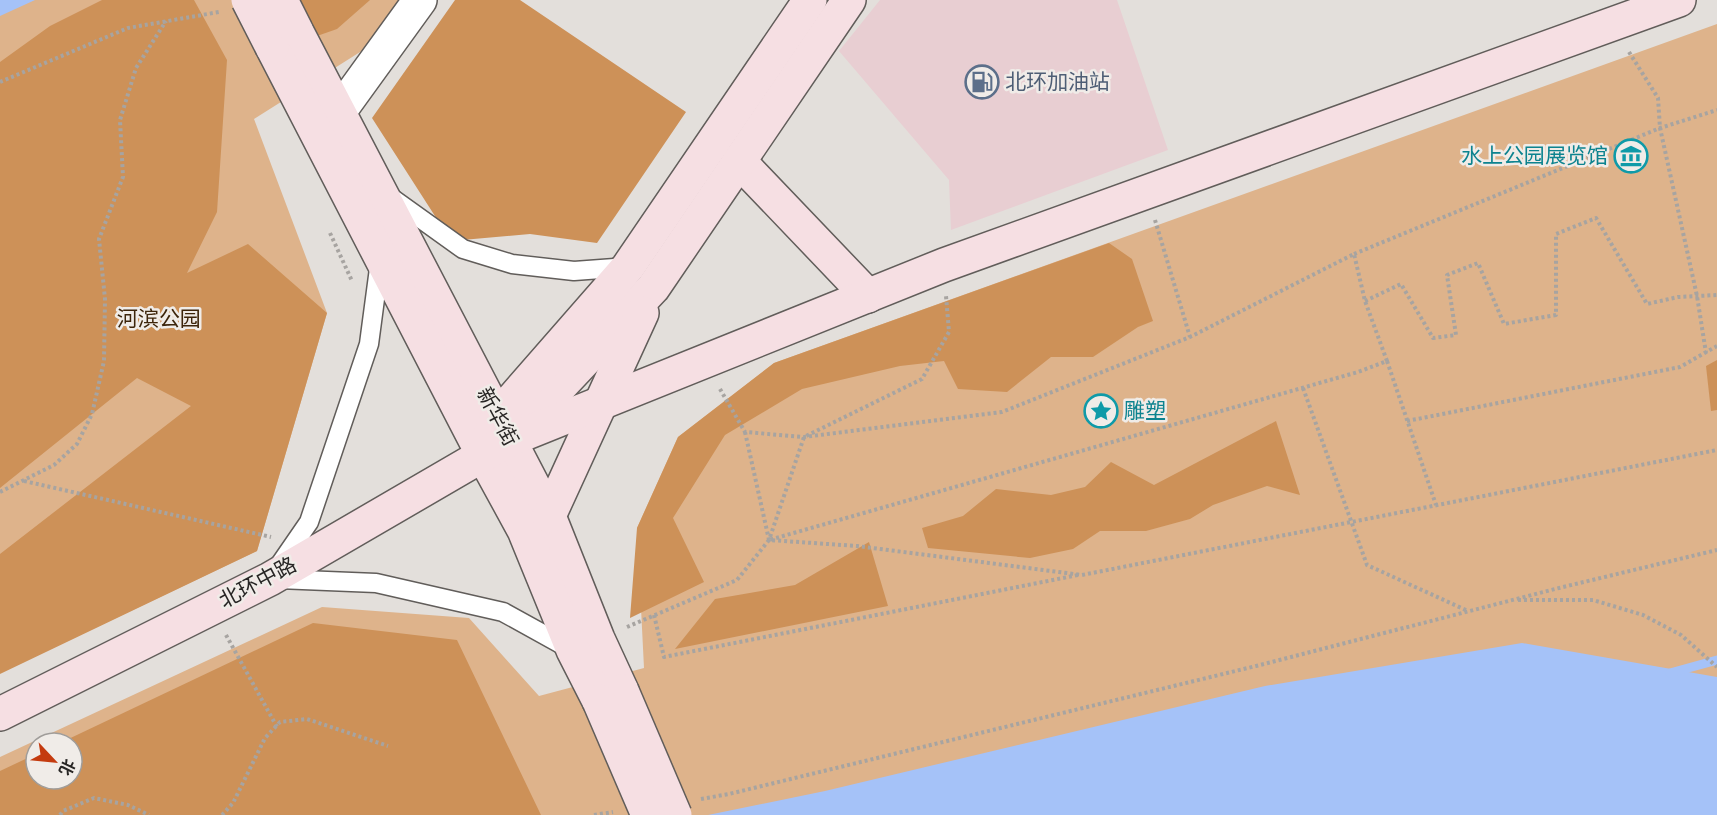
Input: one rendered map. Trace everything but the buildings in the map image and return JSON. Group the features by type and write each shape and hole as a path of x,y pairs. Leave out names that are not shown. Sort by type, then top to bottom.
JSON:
{"main road":[{"path":"281,0 284,39"},
{"path":"496,437 628,267 810,0"},
{"path":"549,516 653,288 849,0"},
{"path":"496,437 600,404 944,265 1679,0"},
{"path":"236,5 284,39"},
{"name":"新华街","path":"284,39 339,112 379,189 496,437 524,530 586,644 611,696 685,807"},
{"name":"新华街","path":"284,39 381,256 549,516 586,644"},
{"path":"739,161 868,296"},
{"path":"496,437 653,288"},
{"name":"北环中路","path":"0,714 270,579 496,437"},
{"name":"新华街","path":"611,696 632,813"}],"street":[{"path":"339,112 420,0"}],"lane":[{"path":"379,189 463,249 513,264 574,271 628,267"},
{"path":"270,579 309,522 369,344 381,256"},
{"path":"270,579 376,583 503,612 586,644"}],"path":[{"path":"0,82 128,28 236,5"},
{"path":"0,492 54,465 77,444 92,414 104,361 105,299 99,239 123,177 120,120 136,68 166,21"},
{"path":"1611,25 1658,98 1660,128 1697,296 1706,352"},
{"path":"745,432 804,437 1002,412 1190,338 1354,254 1660,128 1717,110"},
{"path":"1146,192 1190,338"},
{"path":"1365,301 1401,284 1433,338 1456,335 1448,275 1478,263 1504,324 1556,315 1556,234 1596,218 1647,304 1678,297 1717,295"},
{"path":"328,230 354,284"},
{"path":"1354,254 1365,301 1436,504"},
{"path":"586,644 737,580 769,540 804,437 922,380 949,332 944,265"},
{"path":"1407,421 1680,366 1717,346"},
{"path":"769,540 1303,388 1387,361"},
{"path":"704,362 745,432 769,540"},
{"path":"1303,388 1367,565 1469,611"},
{"path":"654,615 664,657 1717,450"},
{"path":"23,481 275,538"},
{"path":"769,540 857,546 1082,574"},
{"path":"685,807 1717,550"},
{"path":"1511,600 1593,600 1642,615 1681,635 1717,667"},
{"path":"211,608 277,727"},
{"path":"222,815 233,803 265,738 280,723 308,719 388,746"},
{"path":"60,815 63,811 94,798 128,805 149,815"},
{"path":"594,815 632,813"}],"shaded area":[{"path":"880,0 1117,0 1168,150 951,230 949,180 839,51"}],"green space":[{"name":"河滨公园","path":"0,0 411,0 368,47 254,119 327,313 257,551 0,673"},
{"name":"河滨公园","path":"102,0 194,0 227,60 217,212 187,273 248,244 327,313 257,551 0,674 0,554 191,406 137,378 0,488 0,62 50,26"},
{"path":"296,0 370,0 337,29 297,43"},
{"path":"455,0 520,0 686,112 597,243 530,234 451,241 372,118"},
{"path":"1717,24 1717,815 0,815 0,757 24,746 24,791 84,791 84,731 56,731 322,607 469,618 539,696 644,668 637,528 678,437 774,363"},
{"path":"1109,243 1132,259 1153,321 1138,327 1093,357 1051,357 1007,392 958,389 944,361 900,366 802,389 725,435 673,518 704,582 630,618 637,528 678,437 774,363"},
{"path":"1717,360 1717,410 1711,411 1706,366"},
{"path":"1276,421 1300,495 1267,486 1213,505 1190,519 1146,531 1100,531 1073,549 1030,558 928,548 922,528 963,516 996,489 1051,495 1085,487 1111,462 1154,485"},
{"path":"869,542 888,606 675,649 715,599 795,585"},
{"path":"313,623 457,640 541,815 0,815 0,771 24,760 24,791 84,791 84,732"}],"water":[{"path":"0,0 35,0 0,16"},
{"path":"1522,643 1717,677 1717,815 708,815 825,791 1265,686"}],"waterway":[{"path":"1670,673 1717,660"}],"place":[{"name":"北环加油站","path":"982,82"},
{"name":"水上公园展览馆","path":"1631,156"},
{"name":"雕塑","path":"1101,411"}]}
